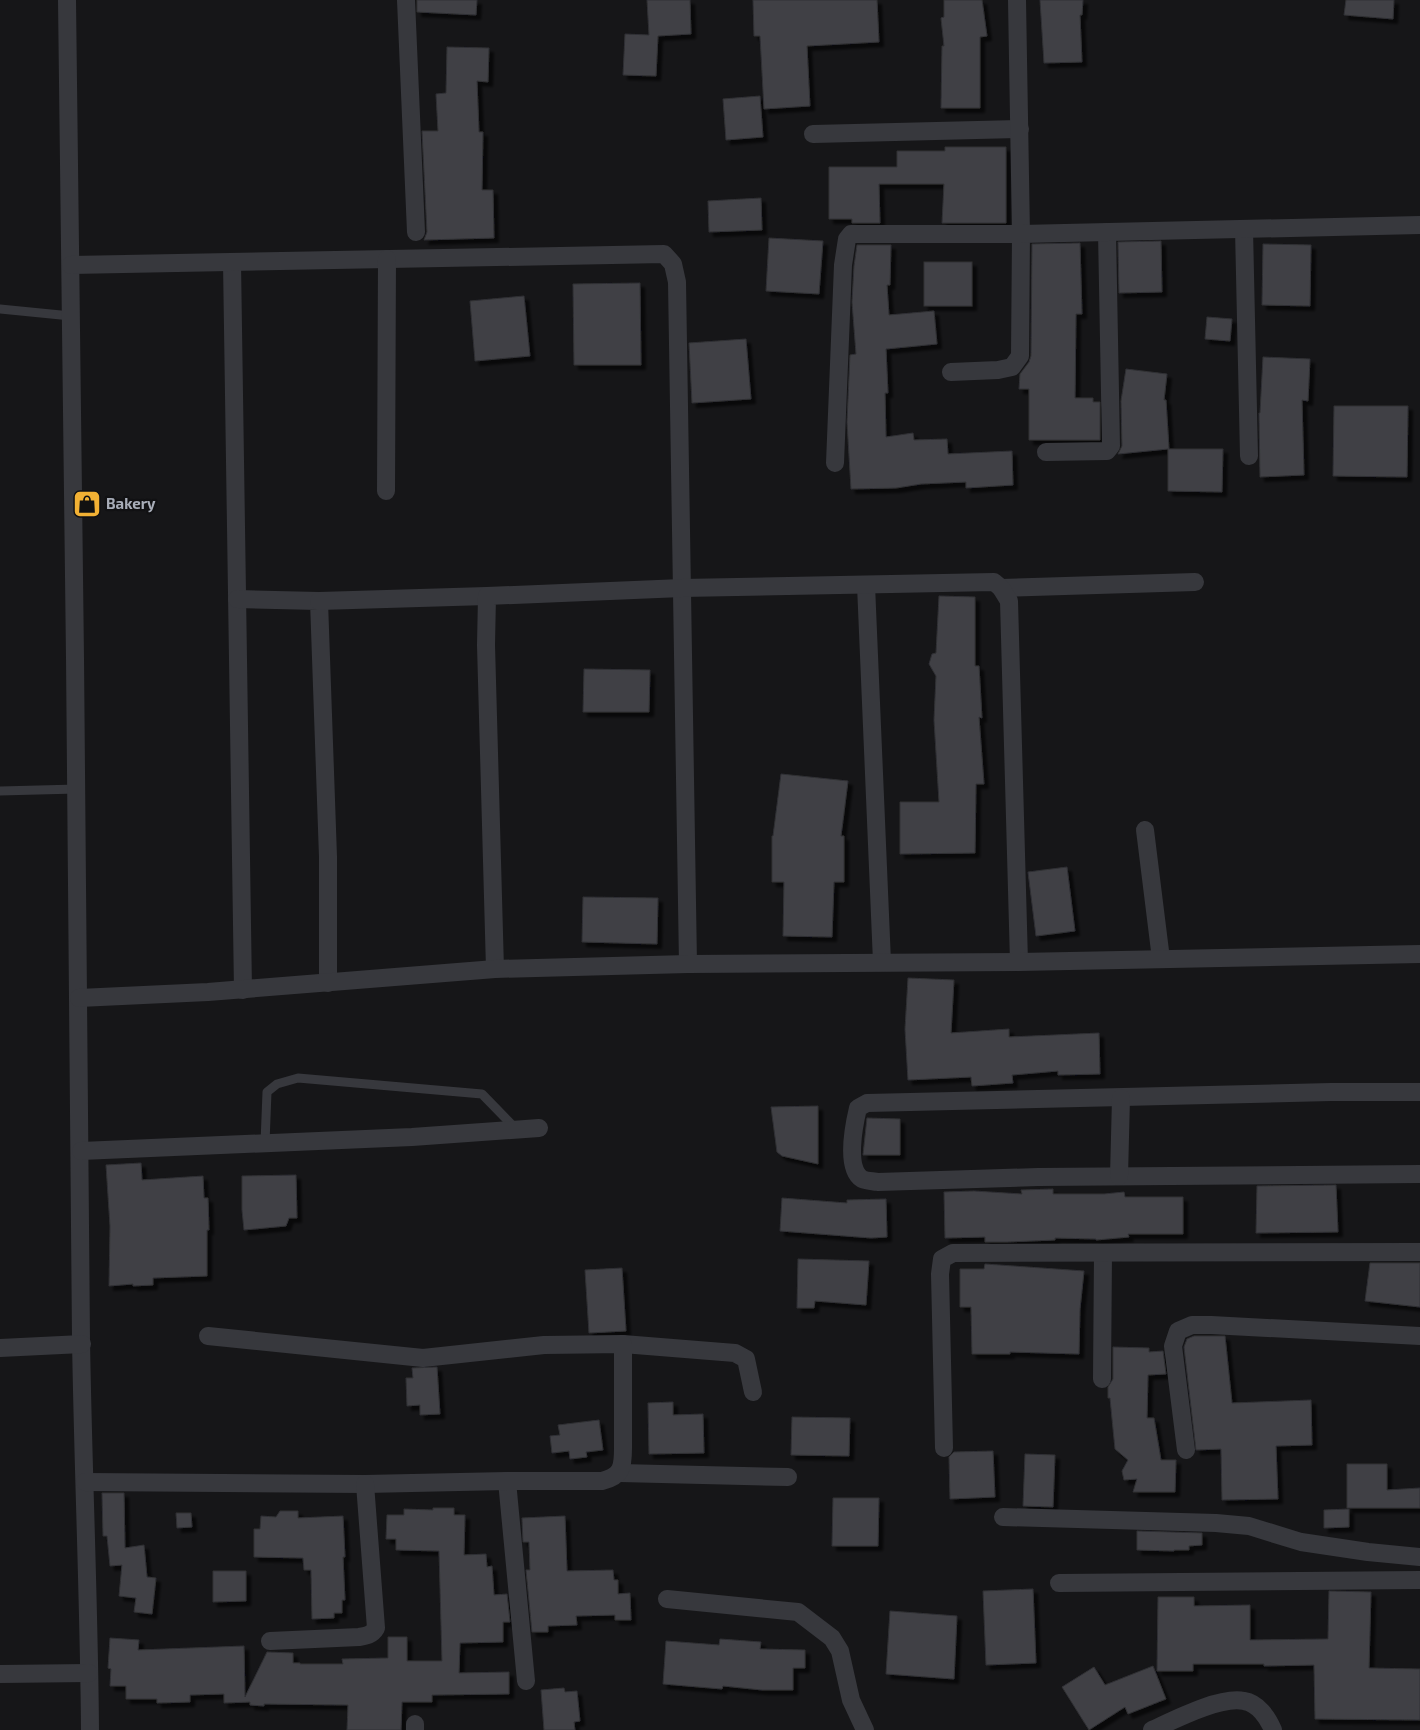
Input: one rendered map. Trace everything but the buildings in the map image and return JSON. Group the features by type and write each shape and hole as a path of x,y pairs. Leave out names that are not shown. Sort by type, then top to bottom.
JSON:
{"street":[{"path":"67,0 82,1344 90,1730"},
{"path":"406,0 416,232"},
{"path":"950,372 998,370 1012,367 1020,356 1021,234 1017,0"},
{"path":"813,134 1020,129"},
{"path":"835,463 843,265 847,239 851,234 1021,234 1420,225"},
{"path":"1244,229 1249,456"},
{"path":"1046,452 1107,452 1111,446 1107,232"},
{"path":"71,265 664,254 673,264 677,282 688,964"},
{"path":"386,491 387,259"},
{"path":"232,262 242,990"},
{"path":"237,599 319,601 682,588 994,582 1002,588 1008,601 1019,962"},
{"path":"1002,588 1195,582"},
{"path":"866,585 882,962"},
{"path":"487,596 486,645 496,969"},
{"path":"319,601 328,857 328,983"},
{"path":"1145,830 1161,959"},
{"path":"79,998 242,990 496,969 688,964 1019,962 1420,954"},
{"path":"1420,1092 1331,1092 867,1103 858,1108 855,1119 852,1159 854,1170 863,1179 878,1182 1119,1176 1420,1174"},
{"path":"1119,1176 1121,1098"},
{"path":"81,1150 412,1137 539,1128"},
{"path":"944,1448 940,1284 942,1259 953,1252 1420,1252"},
{"path":"1102,1379 1103,1253"},
{"path":"1186,1450 1173,1346 1178,1331 1192,1325 1211,1325 1420,1336"},
{"path":"208,1336 423,1358 544,1345 623,1344 735,1353 746,1359 753,1392"},
{"path":"0,1348 82,1344"},
{"path":"85,1482 365,1484 602,1481 613,1478 620,1472 623,1462 623,1344"},
{"path":"620,1472 788,1477"},
{"path":"507,1481 526,1681"},
{"path":"270,1641 359,1637 372,1634 376,1628 365,1484"},
{"path":"1003,1517 1216,1523 1258,1528 1301,1542 1368,1552 1420,1557"},
{"path":"1059,1583 1420,1580"},
{"path":"667,1599 798,1612 832,1638 840,1651 851,1700 865,1730"},
{"path":"0,1674 89,1673"},
{"path":"1152,1730 1206,1706 1233,1700 1243,1700 1257,1707 1273,1730"}],"lane":[{"path":"0,309 71,316"},
{"path":"0,791 77,788"},
{"path":"265,1143 267,1092 277,1084 298,1078 482,1094 517,1130"}],"place":[{"name":"Bakery","path":"87,504"}]}
